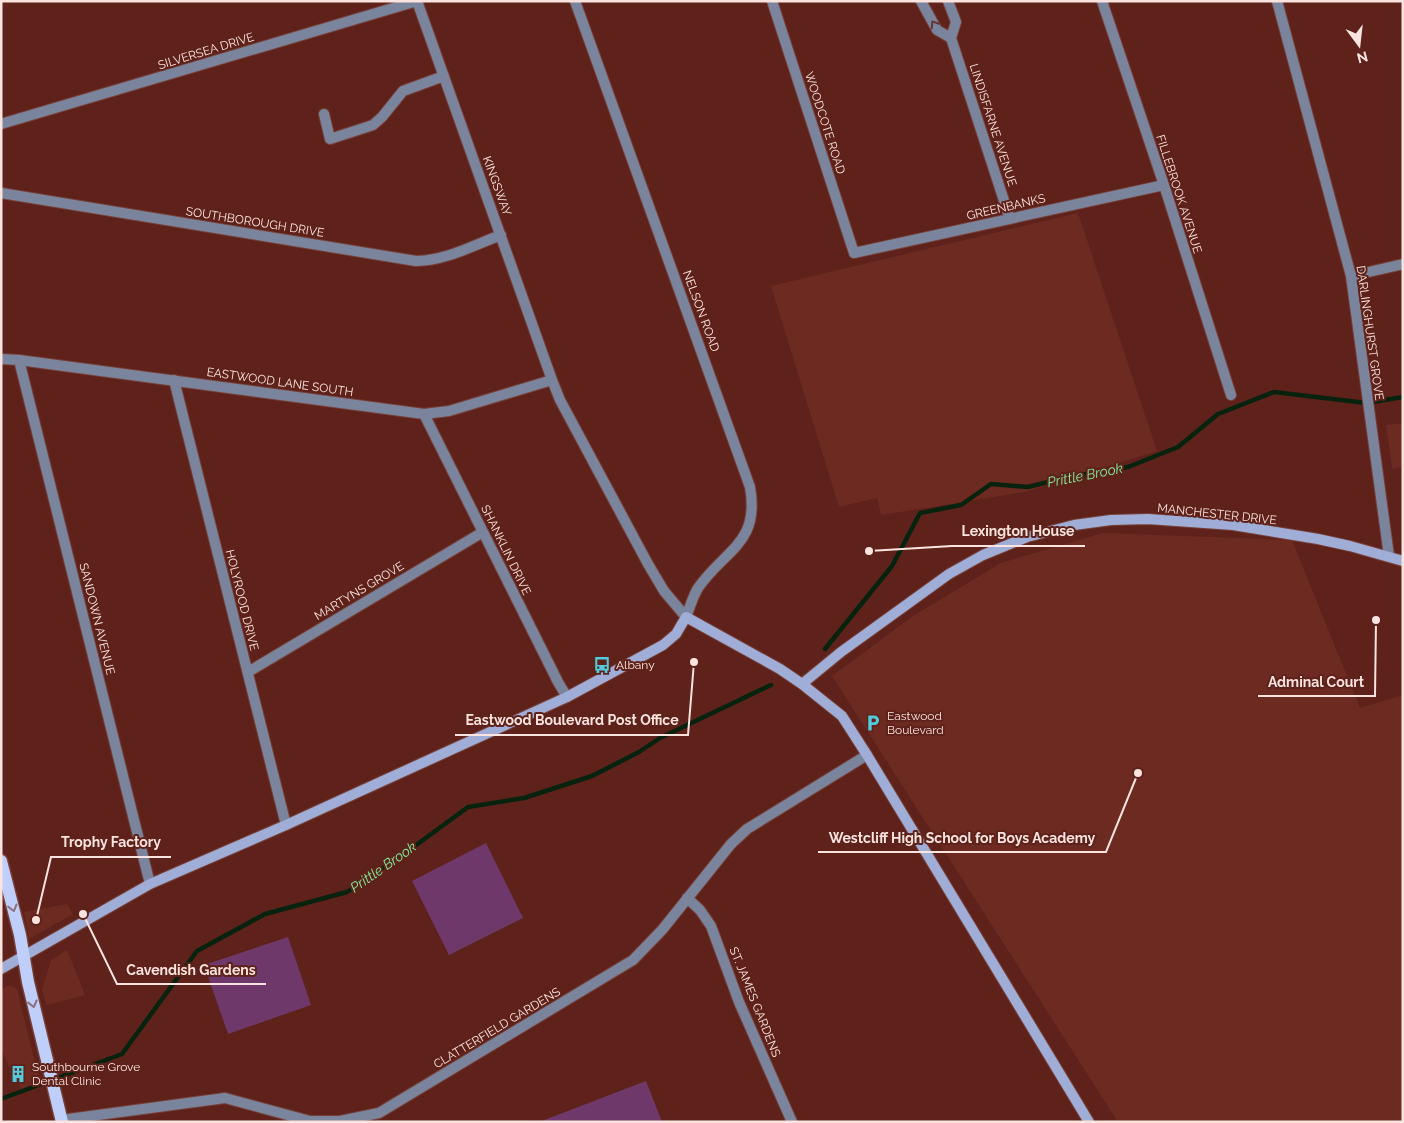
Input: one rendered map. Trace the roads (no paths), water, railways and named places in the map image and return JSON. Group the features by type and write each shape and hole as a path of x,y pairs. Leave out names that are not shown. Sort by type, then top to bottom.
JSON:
{"main road":[{"path":"1,861 18,925 28,982 62,1121"}],"street":[{"name":"KINGSWAY","path":"417,1 552,380"},
{"name":"SILVERSEA DRIVE","path":"1,124 417,1"},
{"name":"NELSON ROAD","path":"575,1 750,487 752,510 748,528 730,555 697,590 686,617"},
{"name":"WOODCOTE ROAD","path":"772,1 854,253"},
{"path":"921,1 937,30 951,38"},
{"name":"LINDISFARNE AVENUE","path":"948,1 956,22 951,38 1010,219"},
{"name":"FILLEBROOK AVENUE","path":"1102,1 1164,185 1230,396"},
{"name":"DARLINGHURST GROVE","path":"1277,1 1351,276 1389,556"},
{"path":"324,114 330,139 360,130 373,125 382,117 403,91 444,76"},
{"name":"GREENBANKS","path":"854,253 1164,185"},
{"name":"SOUTHBOROUGH DRIVE","path":"1,193 416,261 430,261 501,235"},
{"path":"1351,276 1403,264"},
{"name":"EASTWOOD LANE SOUTH","path":"1,359 424,414 449,411 552,380"},
{"name":"SANDOWN AVENUE","path":"19,360 150,884"},
{"name":"HOLYROOD DRIVE","path":"174,380 286,825"},
{"path":"552,380 560,400 648,564 664,590 686,617 780,669 842,716 868,754 1089,1122"},
{"name":"SHANKLIN DRIVE","path":"424,414 554,675 567,697"},
{"name":"MANCHESTER DRIVE","path":"802,684 841,652 949,574 983,555 1027,537 1074,525 1111,520 1148,519 1233,525 1318,539 1403,561"},
{"name":"MARTYNS GROVE","path":"248,672 483,532"},
{"path":"1,969 150,884 286,825 567,697 662,645 676,634 686,617"},
{"name":"CLATTERFIELD GARDENS","path":"62,1121 225,1098 310,1121 340,1121 379,1113 634,960 662,930 731,844 747,828 868,754"},
{"name":"ST. JAMES GARDENS","path":"687,898 700,910 711,926 739,1002 792,1122"}],"waterway":[{"name":"Prittle Brook","path":"825,649 892,566 920,513 961,505 991,484 1028,487 1068,477 1128,467 1178,447 1218,414 1274,392 1366,403 1403,397"},
{"name":"Prittle Brook","path":"1,1099 122,1054 197,951 265,914 347,892 468,807 524,798 592,776 639,752 660,738 771,685"}],"place":[{"name":"Lexington House","path":"869,551"},
{"name":"Adminal Court","path":"1376,620"},
{"name":"Eastwood Boulevard Post Office","path":"694,662"},
{"name":"Albany","path":"602,665"},
{"name":"Eastwood Boulevard","path":"873,723"},
{"name":"Westcliff High School for Boys Academy","path":"1138,773"},
{"name":"Cavendish Gardens","path":"83,914"},
{"name":"Trophy Factory","path":"36,920"},
{"name":"Southbourne Grove Dental Clinic","path":"18,1074"}]}
